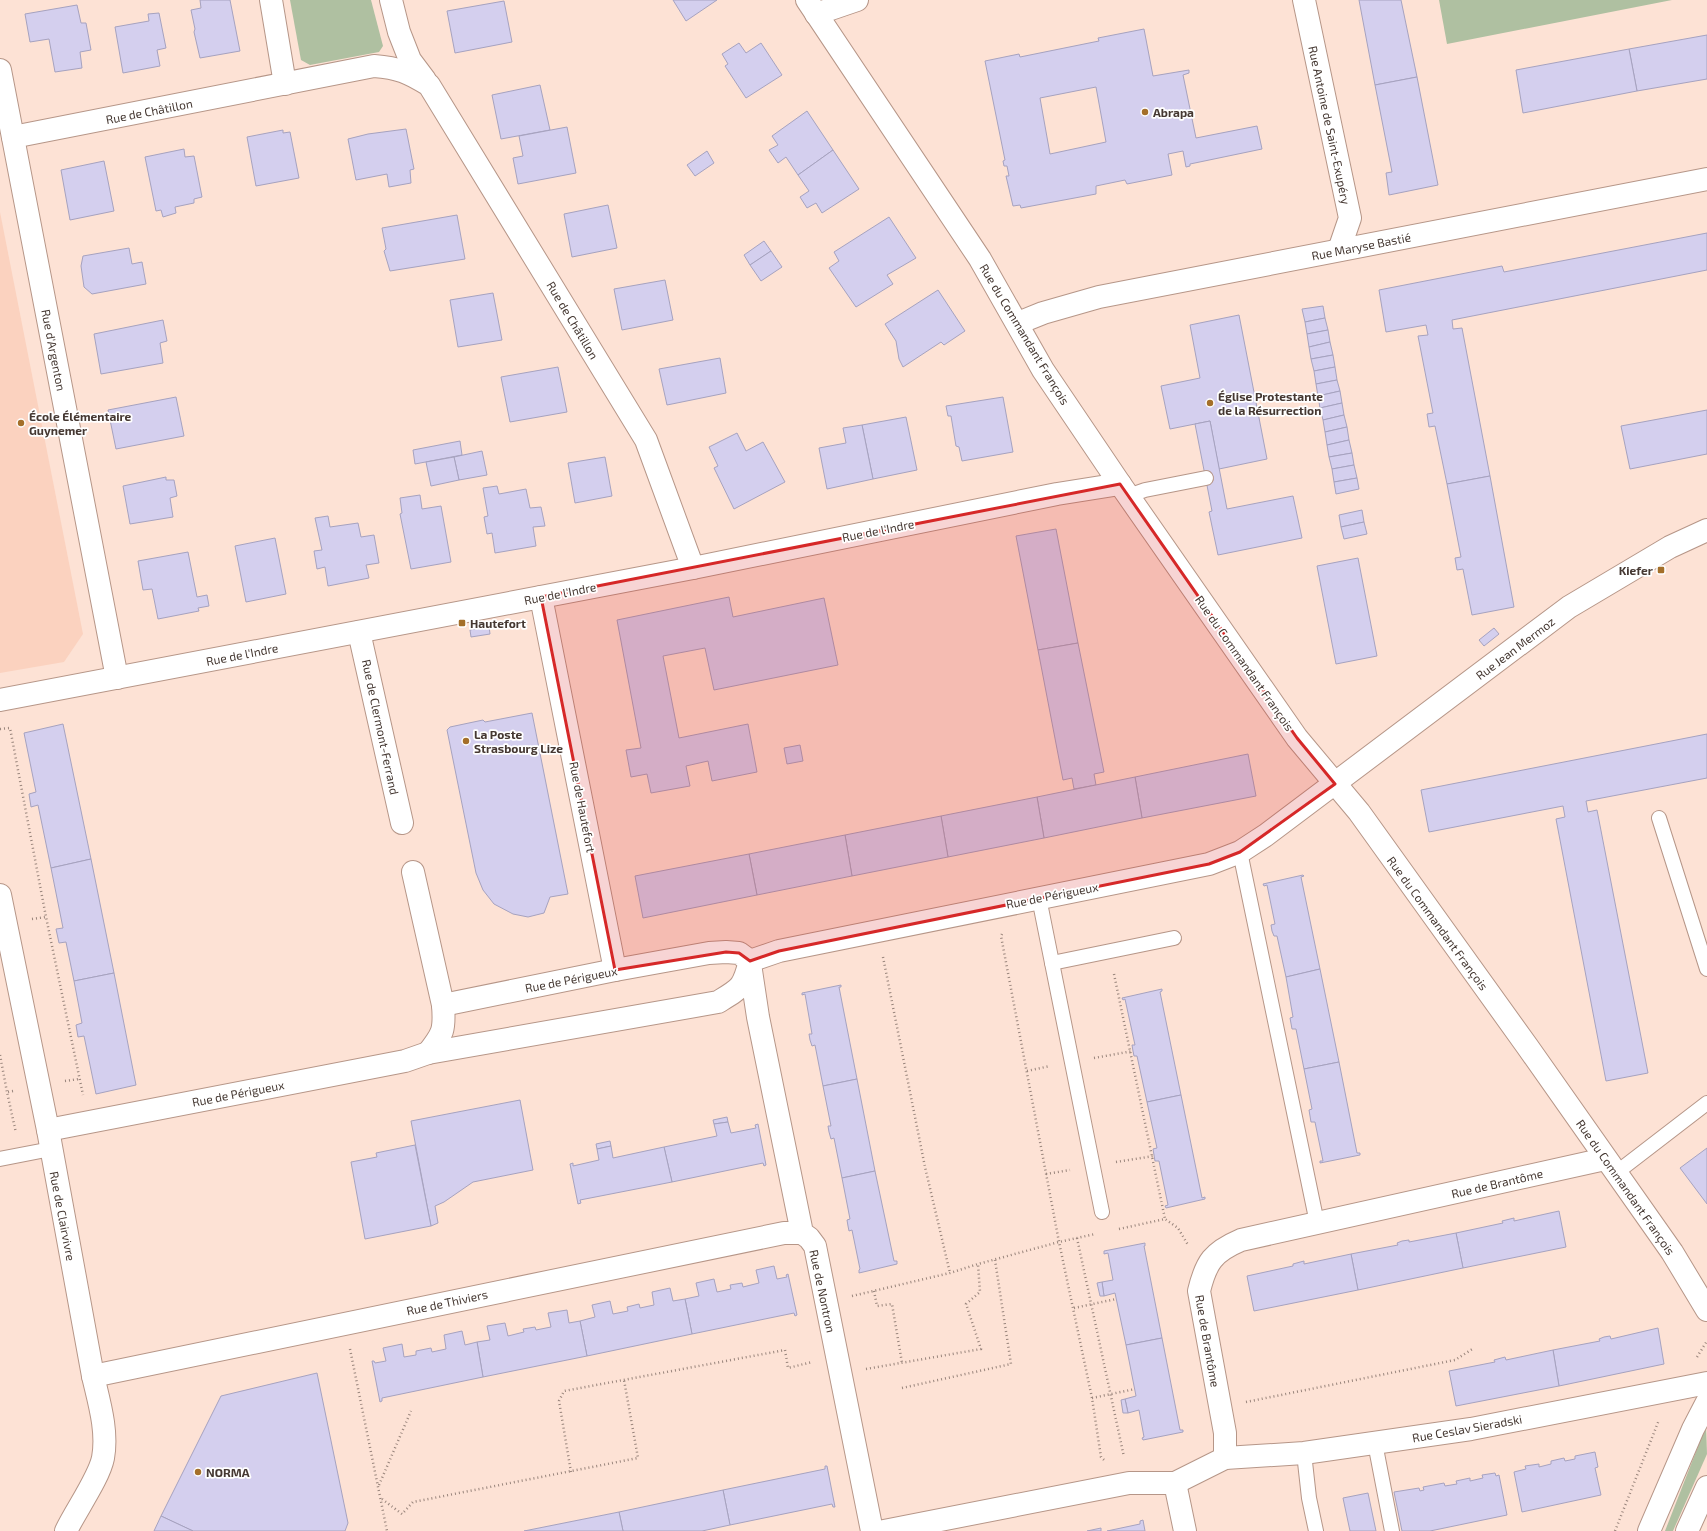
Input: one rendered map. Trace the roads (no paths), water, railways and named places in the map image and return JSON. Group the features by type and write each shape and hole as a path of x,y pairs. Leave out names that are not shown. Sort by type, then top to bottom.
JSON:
{"street":[{"path":"272,0 285,84"},
{"name":"Rue de Châtillon","path":"391,0 399,32 410,60 428,85 646,440 693,568"},
{"path":"811,7 857,0"},
{"name":"Rue Antoine de Saint-Exupéry","path":"1304,0 1350,218 1339,250"},
{"name":"Rue du Commandant François","path":"811,7 980,259 1018,323 1043,370 1124,490 1297,738 1359,812 1402,872 1672,1252 1707,1310"},
{"name":"Rue de Châtillon","path":"13,137 374,66 392,67 408,72 428,85"},
{"name":"Rue d'Argenton","path":"0,70 117,678"},
{"name":"Rue Maryse Bastié","path":"1018,323 1043,313 1099,296 1707,179"},
{"name":"Rue de l'Indre","path":"0,700 693,568 1057,494 1124,490"},
{"name":"Rue Jean Mermoz","path":"1334,784 1569,607 1670,547 1707,530"},
{"name":"Rue de Hautefort","path":"542,597 616,970"},
{"name":"Rue de Clermont-Ferrand","path":"359,632 402,823"},
{"name":"Rue de Périgueux","path":"750,961 779,951 878,930 1209,864 1240,852 1266,835 1334,784"},
{"path":"413,872 443,1005 445,1023 440,1038 428,1053"},
{"name":"Rue de Clairvivre","path":"0,895 49,1139 105,1441 103,1459 97,1475 66,1531"},
{"name":"Rue de Périgueux","path":"443,1005 616,970 726,952 739,953 750,961"},
{"path":"750,961 758,1017 802,1233"},
{"name":"Rue de Périgueux","path":"49,1139 74,1125 405,1061 428,1053 718,1002 735,992 745,982 750,961"},
{"name":"Rue de Brantôme","path":"1225,1458 1225,1433 1199,1291 1204,1271 1213,1257 1227,1246 1241,1240 1317,1223 1611,1166"},
{"name":"Rue de Thiviers","path":"93,1376 784,1233 802,1233"},
{"name":"Rue de Nontron","path":"802,1233 809,1238 815,1246 872,1531"},
{"name":"Rue Ceslav Sieradski","path":"1225,1458 1304,1454 1375,1443 1470,1428 1707,1383"},
{"path":"1649,1531 1693,1429 1707,1402"},
{"path":"884,1531 1129,1483 1175,1483 1225,1458"},
{"path":"1175,1483 1185,1531"},
{"path":"1687,1531 1707,1487"}],"lane":[{"path":"1124,490 1145,490 1206,478"},
{"path":"1659,818 1707,969"},
{"path":"1240,852 1317,1223"},
{"path":"1039,898 1102,1212"},
{"path":"1052,963 1174,938"},
{"path":"1611,1166 1707,1103"},
{"path":"0,1159 49,1139"},
{"path":"1375,1443 1392,1531"},
{"path":"1304,1454 1309,1498 1316,1531"}],"place":[{"name":"Abrapa","path":"1145,112"},
{"name":"Église Protestante de la Résurrection","path":"1210,403"},
{"name":"École Élémentaire Guynemer","path":"21,423"},
{"name":"Kiefer","path":"1661,570"},
{"name":"Hautefort","path":"462,623"},
{"name":"La Poste Strasbourg Lize","path":"466,741"},
{"name":"NORMA","path":"198,1472"}]}
